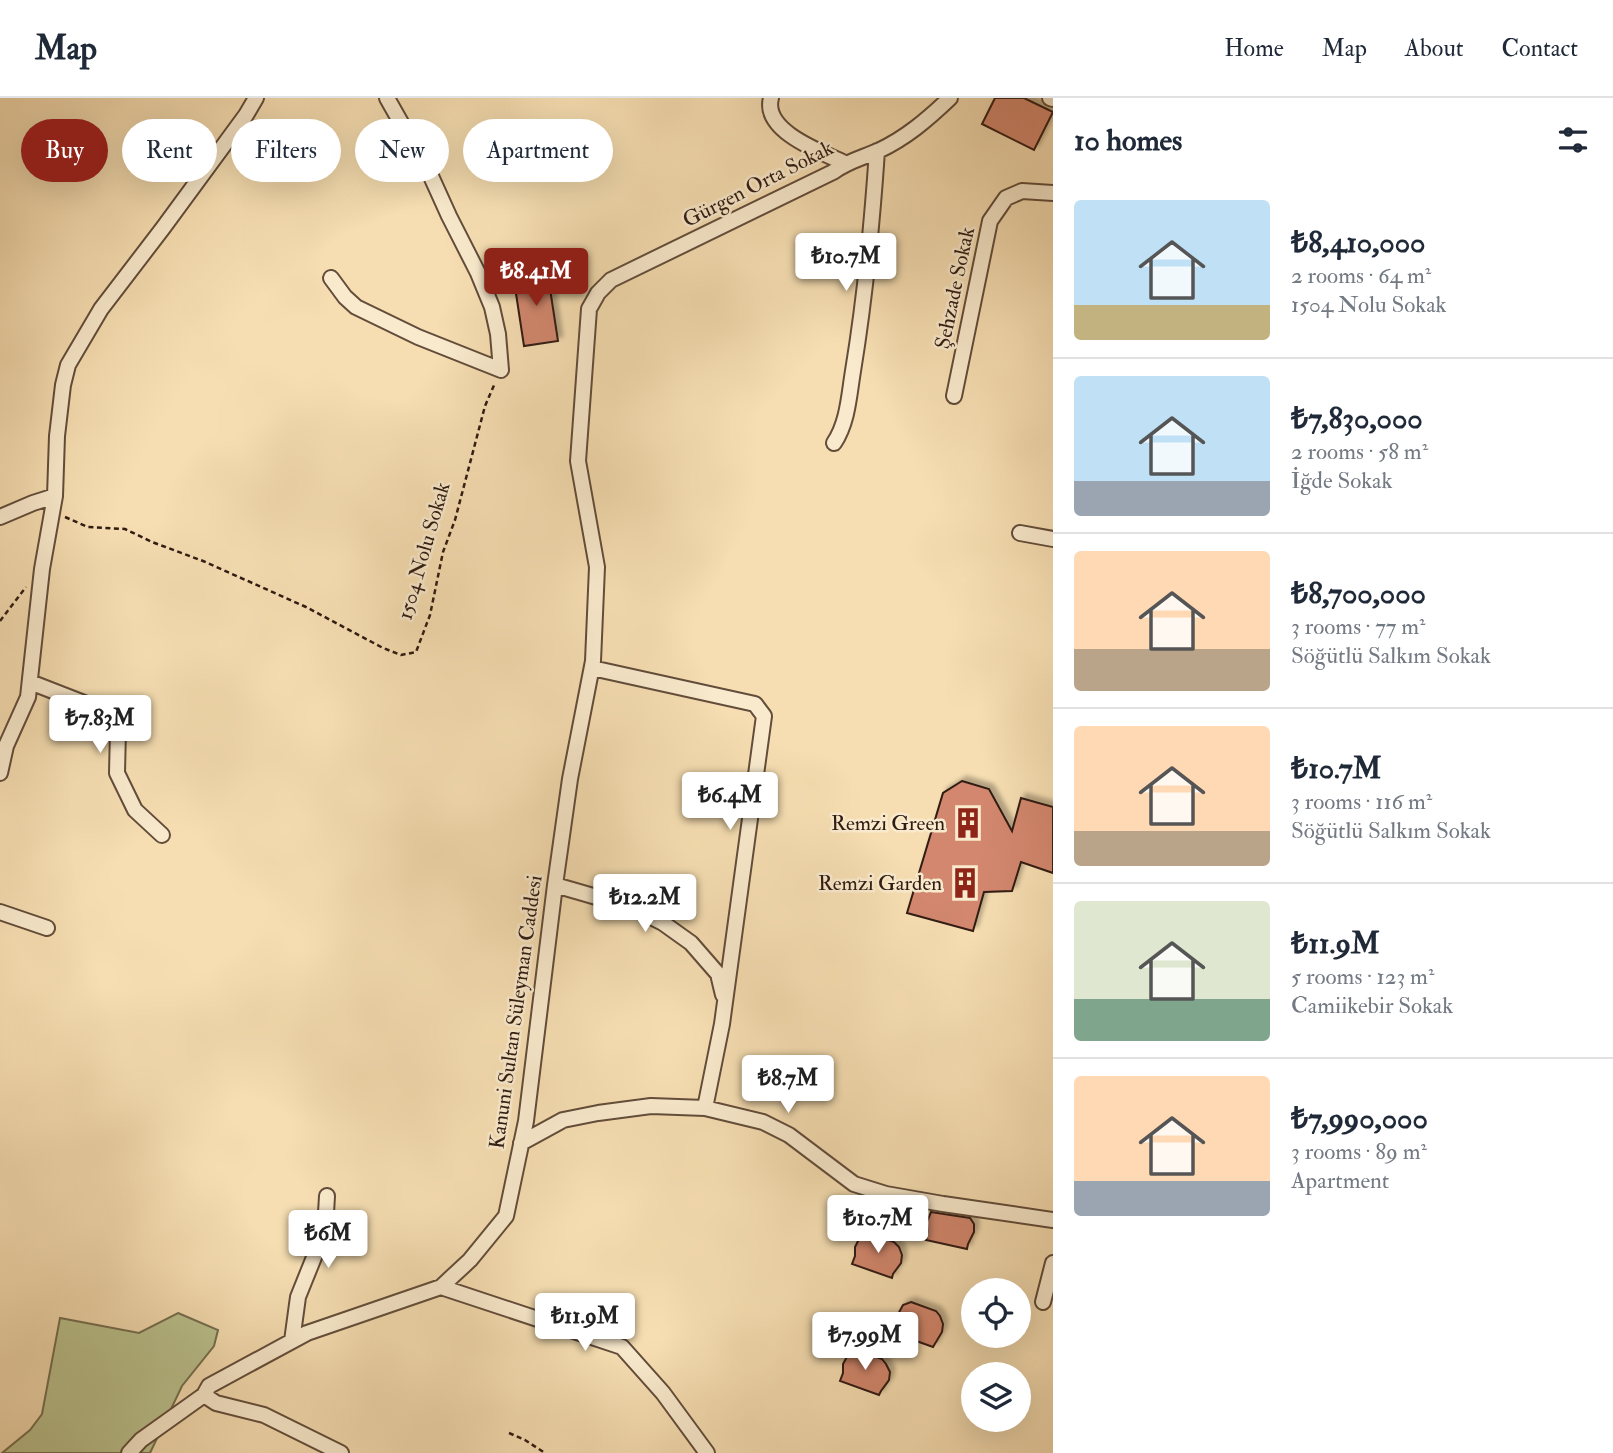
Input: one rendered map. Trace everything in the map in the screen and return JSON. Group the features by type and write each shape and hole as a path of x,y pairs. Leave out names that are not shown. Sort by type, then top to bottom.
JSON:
{"street":[{"path":"0,773 6,746 28,697 42,569 55,496 57,436 68,365 101,309 256,98"},
{"path":"331,278 356,307 418,337 501,370 498,334 492,307 430,174 387,98"},
{"path":"771,98 769,107 779,126 807,145 845,163"},
{"name":"Gürgen Orta Sokak","path":"589,309 598,293 611,281 833,172 845,163 877,151 927,120 950,98"},
{"path":"834,443 844,425 856,353 871,238 877,151"},
{"name":"Şehzade Sokak","path":"954,396 990,221 1006,198 1022,191 1053,193"},
{"name":"Kanuni Sultan Süleyman Caddesi","path":"129,1453 141,1440 204,1395 209,1386 307,1333 440,1287 470,1260 506,1216 526,1121 570,779 592,668 597,567 578,461 589,309"},
{"path":"0,517 55,496"},
{"path":"1020,533 1053,539"},
{"path":"592,668 755,704 764,716 722,1024 705,1108"},
{"path":"30,682 116,718 117,774 135,810 162,835"},
{"path":"555,885 631,907 663,923 691,943 718,974 725,1001"},
{"path":"0,912 47,928"},
{"path":"521,1143 562,1121 598,1113 651,1106 705,1108 763,1122 789,1135 854,1184 886,1194 1053,1220"},
{"path":"292,1342 298,1297 325,1230 327,1196"},
{"path":"1043,1302 1053,1263"},
{"path":"440,1287 622,1347 663,1394 706,1453"},
{"path":"204,1395 216,1403 264,1415 341,1453"}],"path":[{"name":"1504 Nolu Sokak","path":"52,512 88,527 125,529 306,607 383,648 401,655 416,652 430,615 443,552 455,520 485,406 501,370"},
{"path":"0,621 42,569"},
{"path":"509,1433 545,1453"}],"green space":[{"path":"178,1313 218,1330 214,1346 182,1386 150,1453 2,1453 30,1430 42,1414 60,1318 139,1333"}],"building":[{"path":"995,98 1024,98 1053,112 1034,150 982,124"},
{"path":"547,269 558,341 524,346 513,274"},
{"path":"962,781 989,789 1012,831 1021,798 1053,807 1053,873 1021,862 1012,891 984,892 973,931 907,913 943,793"},
{"path":"931,1212 970,1218 974,1224 974,1232 967,1249 926,1240 927,1222"},
{"path":"870,1233 894,1242 899,1247 901,1263 892,1278 852,1264 855,1247 861,1235"},
{"path":"911,1302 936,1311 940,1316 942,1332 933,1347 894,1333 897,1316 903,1305"},
{"path":"857,1350 882,1359 890,1372 889,1380 879,1395 840,1381 843,1364 849,1353"}],"place":[{"name":"Remzi Green","path":"968,823"},
{"name":"Remzi Garden","path":"965,883"}]}
